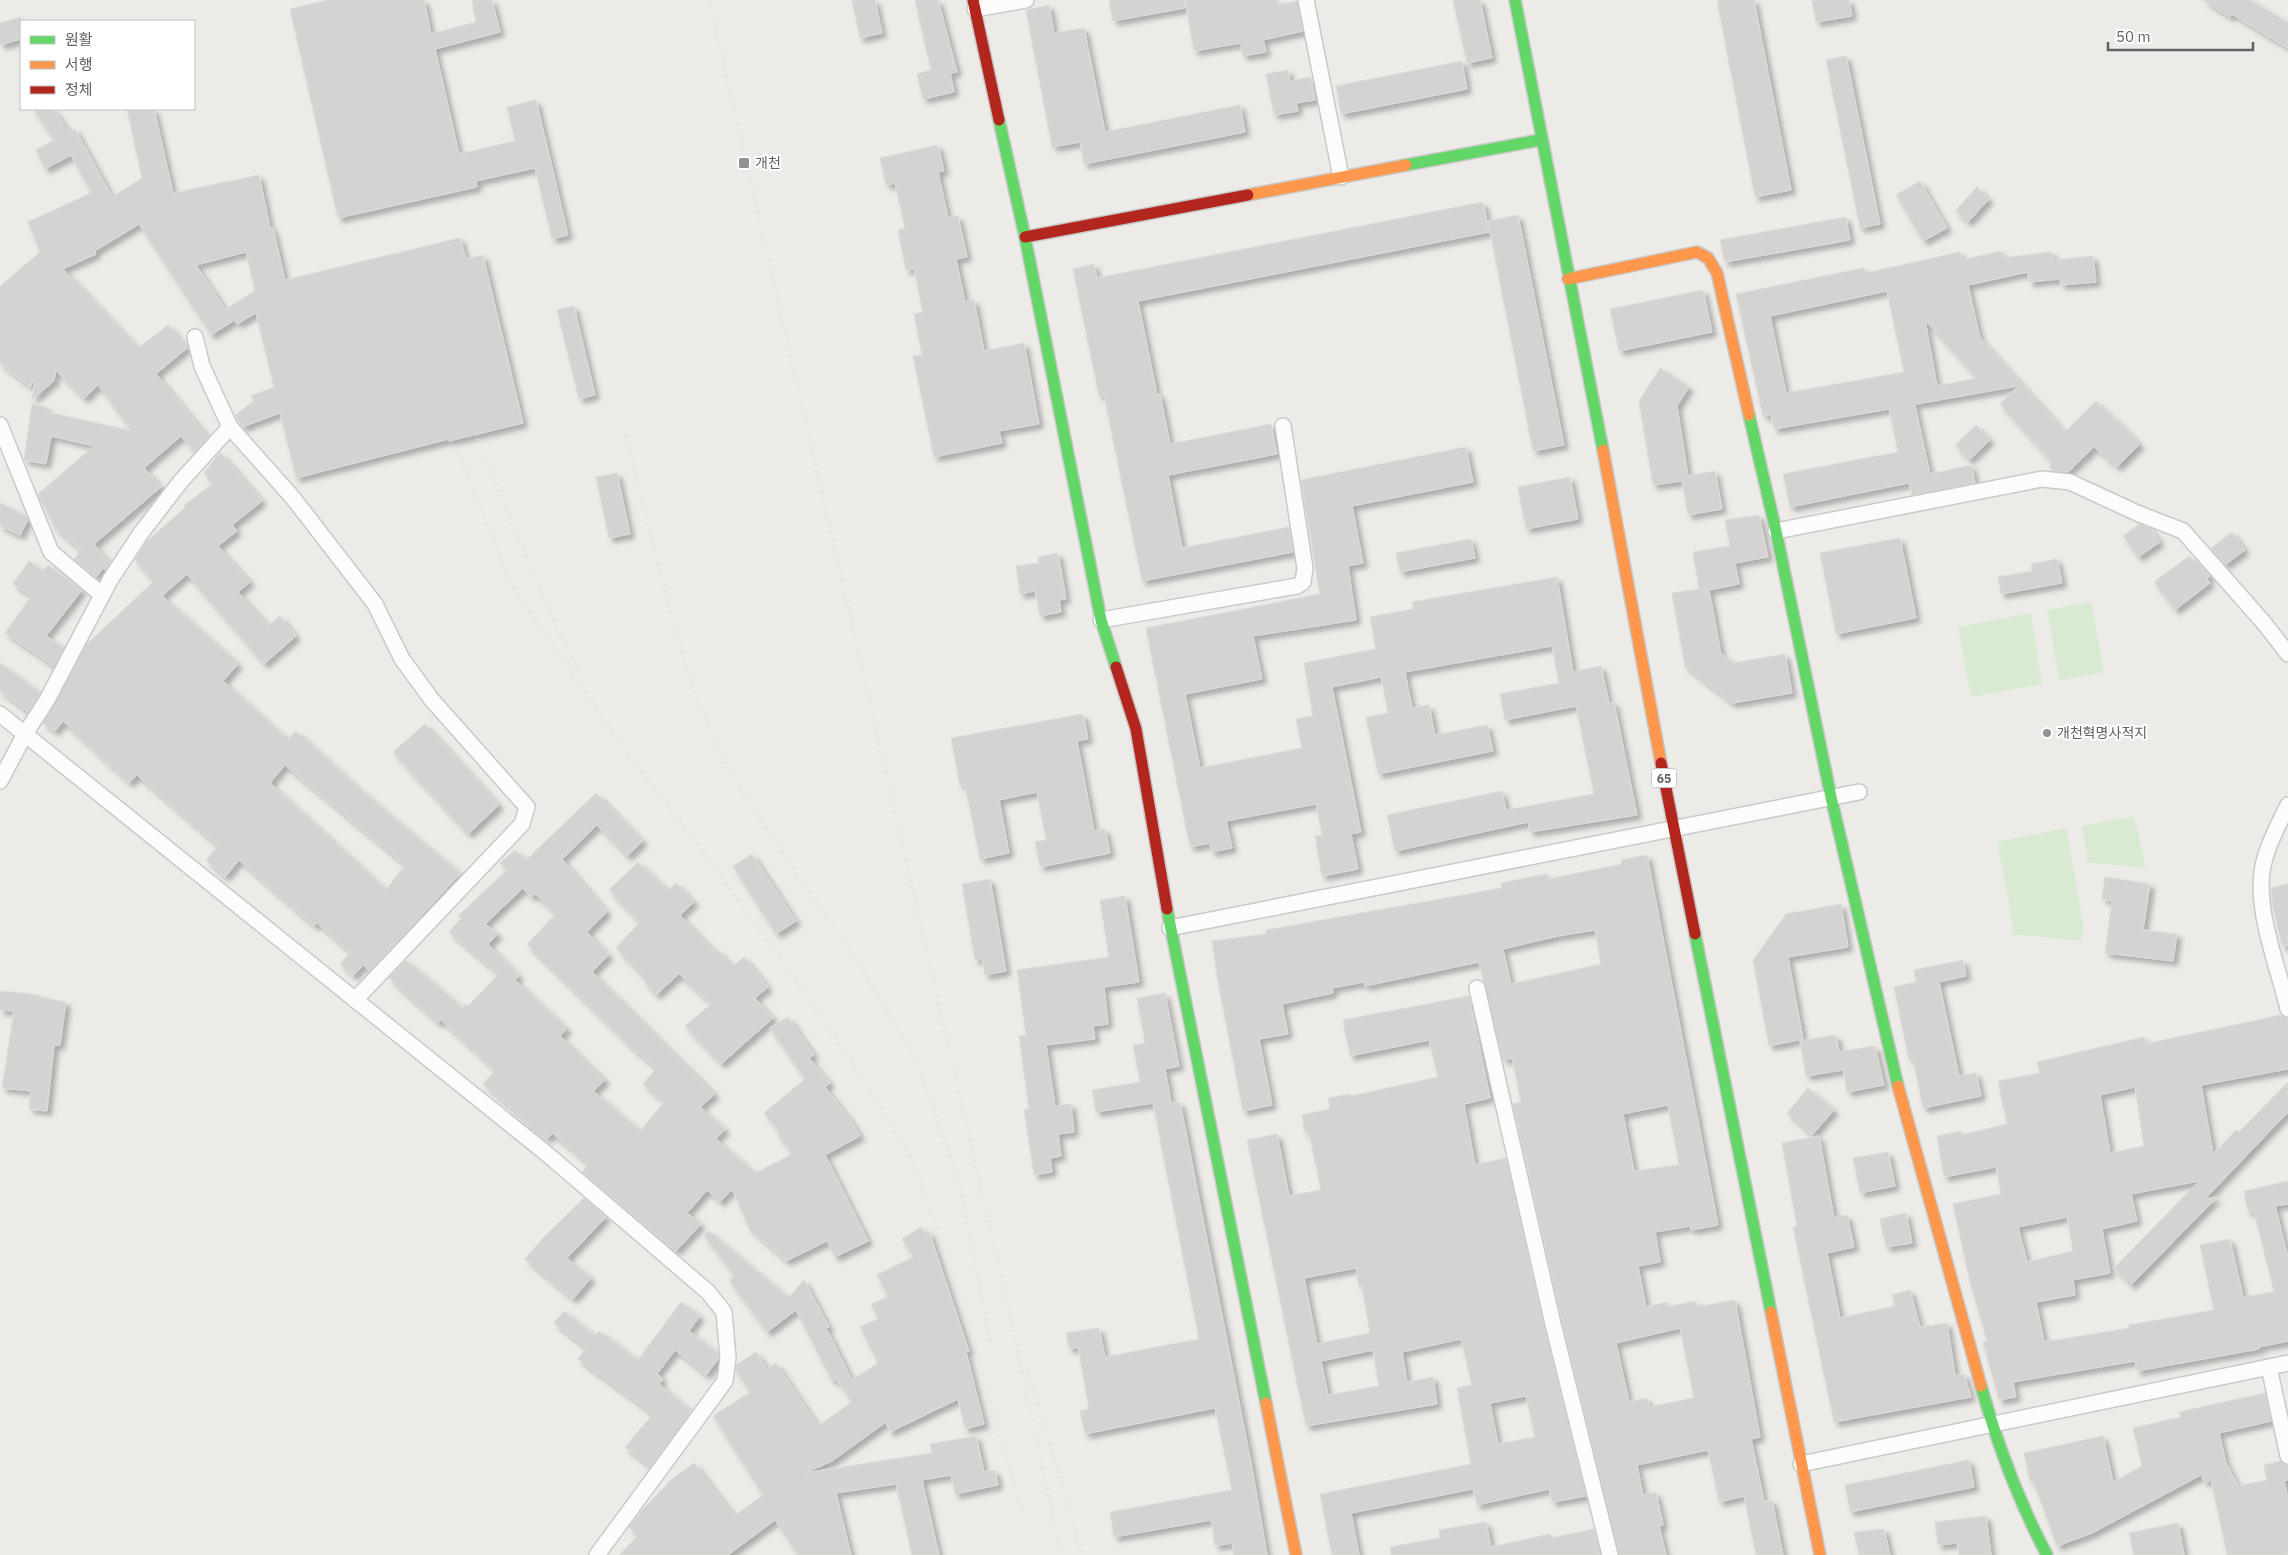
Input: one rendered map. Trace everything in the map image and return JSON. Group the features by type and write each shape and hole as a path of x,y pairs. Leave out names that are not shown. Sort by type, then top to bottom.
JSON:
{"main road":[{"name":"65","path":"1515,0 1540,140 1674,830 1820,1555"},
{"path":"974,4 1025,237 1101,620 1136,729 1170,928 1296,1555"},
{"path":"1025,237 1540,140"},
{"path":"1568,279 1697,252 1708,258 1717,273 1776,531 1832,797 1902,1105 1992,1424 2034,1531 2047,1555"}],"street":[{"path":"974,4 1026,0"},
{"path":"1306,0 1340,178"},
{"path":"196,337 202,366 230,427 293,498 375,604 402,659 432,700 527,807 522,824 355,1000"},
{"path":"0,425 12,460 51,552 102,595"},
{"path":"1101,620 1297,586 1303,582 1305,568 1283,426"},
{"path":"0,781 24,734 47,700 102,595 146,526 182,481 230,427"},
{"path":"1776,531 2042,479 2070,482 2136,513 2183,531 2264,623 2288,654"},
{"path":"0,714 547,1154 708,1292 724,1312 728,1358 725,1382 597,1555"},
{"path":"1170,928 1859,792"},
{"path":"2288,805 2264,858 2262,881 2263,912 2288,1009"},
{"path":"1477,988 1553,1324 1610,1555"},
{"path":"1802,1464 2288,1363"},
{"path":"2269,1367 2288,1456"}],"green space":[{"path":"2091,602 2104,672 2059,681 2047,610"},
{"path":"2031,613 2042,684 1971,697 1958,627"},
{"path":"2134,816 2146,868 2086,862 2087,855 2082,826"},
{"path":"2066,828 2084,928 2081,941 2012,934 2013,926 1997,842"}],"building":[{"path":"328,0 424,0 431,34 476,22 472,0 492,0 500,32 435,49 459,154 515,141 507,107 536,100 568,235 552,239 535,168 476,181 477,187 338,218 290,9"},
{"path":"852,0 875,0 882,33 860,38"},
{"path":"915,0 938,0 957,72 950,73 954,92 923,99 917,74 931,70"},
{"path":"1109,0 1184,0 1185,8 1113,21"},
{"path":"1185,0 1278,0 1278,5 1297,1 1303,31 1263,40 1266,52 1243,56 1241,43 1194,51"},
{"path":"1453,0 1480,0 1492,58 1467,63"},
{"path":"1717,0 1754,0 1791,190 1755,197"},
{"path":"1812,0 1849,0 1852,16 1816,22"},
{"path":"2203,0 2251,0 2288,23 2288,48 2232,14 2230,17"},
{"path":"1049,5 1054,33 1084,28 1105,132 1240,105 1245,132 1084,164 1080,142 1052,147 1026,10"},
{"path":"21,17 20,39 0,45 0,23"},
{"path":"1846,56 1880,224 1860,228 1826,60"},
{"path":"1462,61 1467,89 1341,114 1336,86"},
{"path":"1288,70 1290,81 1311,77 1315,100 1296,103 1298,111 1274,115 1266,74"},
{"path":"34,110 54,110 69,132 75,129 112,197 142,178 127,110 154,110 173,193 259,175 270,228 273,228 285,280 460,238 466,259 483,255 523,423 449,441 449,439 296,478 280,413 242,427 235,415 254,401 251,396 274,387 256,313 237,324 227,308 255,291 246,252 196,265 233,321 211,335 139,224 95,251 96,254 63,269 138,348 168,325 187,348 156,374 208,437 195,452 181,436 144,468 161,487 94,544 110,563 96,577 74,559 81,550 55,528 38,494 94,446 51,436 46,464 24,460 32,404 48,408 47,412 132,431 98,385 84,399 56,370 54,381 32,400 35,378 30,387 0,363 0,286 40,252 28,222 91,193 71,155 45,169 36,150 54,140"},
{"path":"938,145 944,171 938,172 948,218 958,216 967,257 956,259 965,302 974,300 984,351 1024,343 1039,424 999,431 1002,443 934,457 913,356 922,355 914,314 923,312 914,269 906,270 898,230 905,228 895,183 886,185 880,158"},
{"path":"1920,181 1947,228 1923,241 1896,195"},
{"path":"1977,187 1989,199 1968,222 1955,211"},
{"path":"1483,202 1489,232 1138,301 1157,395 1160,394 1170,444 1271,424 1277,454 1168,475 1182,548 1289,527 1293,552 1142,581 1104,395 1099,396 1073,269 1094,264 1097,278"},
{"path":"1518,215 1564,445 1533,451 1488,221"},
{"path":"1846,217 1850,240 1725,262 1720,240"},
{"path":"2001,251 2002,258 2052,252 2053,260 2093,256 2096,282 2061,285 2060,279 2029,282 2028,272 1968,285 1980,338 2065,432 2096,401 2140,444 2117,467 2094,447 2068,472 2053,471 2049,467 2053,463 2000,404 2018,386 1917,404 1914,401 1930,474 1971,465 1975,483 1912,495 1909,483 1790,507 1783,474 1898,452 1889,409 1774,429 1771,415 1763,416 1736,294 1864,268 1866,273 1960,252 1962,260","holes":["1887,291 1904,372 1786,393 1770,316","1925,320 1977,378 1937,386"]},
{"path":"1703,290 1712,332 1619,351 1610,309"},
{"path":"574,306 595,395 579,399 557,310"},
{"path":"1660,368 1689,387 1677,406 1688,476 1715,471 1722,509 1688,515 1682,481 1653,485 1639,401"},
{"path":"1976,425 1990,440 1969,460 1955,445"},
{"path":"1466,447 1473,482 1352,506 1363,563 1348,566 1356,620 1253,636 1262,679 1185,694 1200,768 1302,748 1296,719 1313,716 1304,663 1376,649 1370,617 1414,609 1412,602 1557,577 1573,672 1601,666 1609,703 1614,702 1637,815 1530,832 1528,822 1395,851 1387,815 1502,791 1506,810 1594,794 1576,706 1505,720 1500,694 1559,683 1552,646 1405,672 1412,708 1429,705 1435,735 1487,725 1493,751 1378,774 1366,717 1388,713 1381,677 1332,687 1361,832 1351,834 1358,869 1322,876 1315,836 1322,835 1316,804 1226,821 1232,848 1211,852 1210,843 1190,847 1146,628 1320,594 1301,480"},
{"path":"220,452 262,501 232,525 237,531 218,546 250,582 238,592 268,626 280,616 296,636 264,664 187,574 162,596 238,664 223,681 288,740 296,731 356,786 460,874 370,971 363,965 353,976 340,964 350,952 317,923 314,926 239,860 225,877 206,860 218,846 137,775 129,783 63,721 55,731 43,723 86,645 154,581 135,560 146,542 186,507 184,505 213,484 204,473","holes":["285,765 405,865 386,890 270,783"]},
{"path":"617,473 630,534 609,538 596,477"},
{"path":"1570,477 1578,519 1526,529 1518,487"},
{"path":"0,503 26,516 28,519 20,535 0,526"},
{"path":"1759,515 1768,557 1735,563 1739,584 1709,590 1721,654 1734,663 1785,654 1792,693 1732,703 1685,666 1672,593 1699,589 1693,552 1730,546 1725,520"},
{"path":"2139,524 2150,528 2160,542 2138,557 2123,536"},
{"path":"2232,532 2245,550 2225,565 2211,548"},
{"path":"1900,538 1916,618 1836,634 1820,553"},
{"path":"1471,539 1475,558 1400,572 1396,553"},
{"path":"1058,553 1066,599 1059,600 1061,612 1040,616 1035,591 1020,594 1016,566 1039,563 1038,557"},
{"path":"2189,556 2193,561 2196,560 2210,576 2207,579 2210,583 2175,610 2154,582"},
{"path":"2057,559 2062,583 2001,594 1998,577 2032,571 2031,564"},
{"path":"29,561 43,571 48,565 82,590 46,636 64,648 54,666 5,633 31,596 13,584"},
{"path":"0,663 40,693 28,712 0,691"},
{"path":"1083,714 1088,739 1077,741 1094,831 1105,829 1110,853 1040,867 1035,842 1046,840 1037,792 999,800 1009,853 980,859 965,785 960,786 951,738"},
{"path":"425,724 499,805 468,834 393,752"},
{"path":"596,793 643,841 627,856 597,825 562,859 607,912 587,932 609,955 592,972 715,1094 700,1107 725,1129 716,1139 755,1173 792,1153 777,1134 780,1132 764,1113 805,1079 770,1028 788,1017 814,1055 809,1058 830,1083 825,1087 860,1136 825,1155 868,1241 835,1257 827,1241 786,1261 749,1228 732,1189 720,1202 707,1190 687,1213 701,1224 676,1251 582,1172 589,1164 552,1133 547,1139 483,1084 495,1070 441,1020 438,1023 389,978 406,960 462,1008 466,1004 468,1006 499,974 449,932 461,918 458,916 507,870 500,863 515,850 525,861","holes":["523,888 531,897 535,894 556,914 527,944 632,1048 656,1068 643,1084 664,1102 640,1131 593,1091 605,1080 560,1036 567,1029 515,980 519,976 488,944 498,934 485,924"]},
{"path":"752,854 796,921 776,934 733,866"},
{"path":"1647,855 1718,1225 1691,1230 1690,1226 1655,1232 1660,1262 1638,1266 1646,1307 1667,1302 1668,1307 1695,1301 1696,1307 1735,1300 1760,1437 1751,1439 1764,1501 1772,1500 1783,1555 1756,1555 1744,1496 1719,1502 1708,1450 1637,1465 1643,1495 1656,1492 1663,1525 1659,1526 1666,1555 1619,1555 1562,1322 1513,1104 1521,1102 1512,1058 1503,1060 1479,962 1365,986 1364,982 1332,988 1333,993 1282,1004 1288,1034 1259,1039 1272,1105 1243,1111 1212,941 1266,934 1266,930 1502,888 1501,883 1547,874 1548,879 1622,864 1621,860","holes":["1595,930 1601,964 1511,984 1503,949 1558,936","1668,1105 1679,1165 1634,1171 1623,1114","1680,1328 1694,1398 1649,1407 1647,1398 1629,1402 1616,1343"]},
{"path":"638,862 668,891 676,883 694,902 680,915 715,952 717,950 733,966 744,957 768,987 755,998 773,1018 721,1064 685,1026 711,1004 679,974 656,995 644,981 646,979 616,948 640,922 609,890"},
{"path":"2105,877 2150,884 2143,930 2177,934 2173,961 2105,953 2112,901 2102,899"},
{"path":"990,879 1006,971 985,975 982,959 975,960 962,884"},
{"path":"2288,884 2288,945 2282,946 2272,903 2271,888"},
{"path":"1125,896 1139,982 1104,987 1108,1024 1093,1026 1095,1039 1046,1045 1055,1106 1071,1104 1074,1132 1058,1134 1061,1156 1050,1158 1052,1172 1034,1175 1024,1109 1029,1109 1019,1036 1026,1035 1017,970 1109,957 1100,900"},
{"path":"1841,904 1848,947 1788,957 1803,1039 1769,1046 1753,960 1786,914"},
{"path":"1963,960 1966,976 1939,982 1959,1076 1976,1073 1981,1096 1923,1108 1913,1059 1909,1060 1894,987 1916,982 1914,970"},
{"path":"0,991 39,995 39,997 66,1002 60,1045 54,1045 47,1111 29,1109 31,1091 2,1088 14,1011 0,1010"},
{"path":"1165,993 1179,1066 1165,1069 1171,1103 1180,1102 1252,1468 1267,1555 1234,1555 1232,1543 1215,1546 1211,1520 1114,1537 1110,1512 1232,1490 1215,1408 1085,1434 1080,1411 1089,1409 1078,1347 1069,1349 1066,1333 1099,1328 1105,1357 1199,1339 1153,1103 1096,1112 1092,1090 1140,1082 1133,1045 1145,1043 1137,998"},
{"path":"1469,996 1490,1098 1464,1104 1475,1165 1506,1158 1544,1326 1586,1496 1552,1502 1549,1489 1477,1505 1473,1489 1351,1513 1359,1555 1332,1555 1320,1494 1471,1464 1457,1388 1472,1385 1461,1339 1402,1352 1407,1382 1433,1377 1437,1404 1306,1426 1247,1140 1277,1134 1289,1196 1321,1190 1309,1132 1305,1133 1302,1115 1330,1109 1328,1098 1350,1094 1351,1096 1438,1077 1429,1040 1350,1056 1343,1020","holes":["1356,1268 1359,1286 1362,1286 1370,1333 1317,1344 1304,1278","1373,1350 1379,1386 1328,1395 1321,1361","1526,1396 1535,1437 1498,1444 1490,1403"]},
{"path":"2281,1015 2288,1018 2288,1069 2201,1085 2213,1154 2236,1130 2239,1132 2288,1082 2288,1112 2205,1199 2217,1197 2131,1285 2114,1268 2199,1181 2131,1194 2137,1221 2102,1229 2110,1273 2073,1280 2075,1295 2036,1302 2044,1342 2129,1328 2129,1325 2214,1310 2200,1245 2230,1239 2243,1297 2274,1292 2254,1211 2248,1212 2244,1191 2288,1181 2288,1204 2275,1206 2288,1258 2288,1341 2259,1347 2259,1349 2137,1371 2135,1361 2013,1382 2016,1397 1999,1400 1983,1342 1987,1341 1970,1282 1953,1204 2001,1194 1996,1167 1944,1177 1937,1136 1962,1131 1962,1135 2007,1124 1998,1081 2040,1073 2037,1062 2144,1037 2145,1044","holes":["2135,1087 2144,1146 2110,1153 2100,1095","2067,1217 2073,1251 2027,1262 2018,1227"]},
{"path":"1836,1035 1839,1052 1875,1046 1884,1085 1847,1092 1843,1070 1806,1076 1800,1041"},
{"path":"1808,1088 1834,1110 1812,1135 1787,1113"},
{"path":"1819,1136 1834,1218 1847,1215 1854,1247 1827,1253 1840,1318 1895,1306 1892,1295 1910,1290 1920,1327 1947,1323 1955,1375 1964,1374 1971,1397 1834,1422 1793,1227 1797,1226 1782,1143"},
{"path":"1888,1152 1895,1186 1860,1193 1853,1158"},
{"path":"584,1198 606,1217 567,1258 591,1278 573,1299 525,1259 543,1238"},
{"path":"1906,1213 1912,1243 1886,1247 1880,1219"},
{"path":"921,1227 925,1234 929,1231 969,1351 966,1352 984,1424 965,1429 958,1399 890,1432 886,1422 832,1461 805,1473 932,1453 930,1444 976,1436 984,1472 995,1470 998,1485 955,1494 951,1475 922,1480 939,1555 912,1555 896,1484 836,1493 851,1555 798,1555 775,1520 728,1555 619,1555 638,1536 629,1527 644,1508 672,1479 694,1463 734,1516 763,1495 713,1416 750,1392 736,1371 736,1365 756,1352 767,1369 776,1363 818,1426 852,1402 836,1379 832,1381 796,1310 767,1332 729,1280 735,1276 704,1236 709,1231 788,1298 804,1280 829,1327 826,1328 852,1380 878,1363 860,1327 878,1319 871,1304 888,1297 877,1275 913,1257 902,1239"},
{"path":"681,1302 700,1316 689,1331 718,1353 719,1358 706,1375 675,1350 657,1374 663,1379 659,1384 691,1411 650,1467 625,1447 653,1414 578,1359 586,1348 554,1323 564,1311 595,1336 599,1331 638,1360"},
{"path":"2265,1393 2271,1421 2219,1433 2226,1463 2238,1486 2267,1480 2264,1465 2280,1461 2288,1465 2288,1480 2284,1481 2288,1500 2288,1555 2227,1555 2211,1479 2205,1483 2201,1475 2092,1533 2057,1546 2033,1480 2030,1481 2024,1453 2103,1436 2113,1482 2142,1466 2133,1428 2181,1417 2179,1412"},
{"path":"1969,1460 1974,1487 1850,1512 1845,1485"},
{"path":"1986,1516 1991,1555 1959,1555 1957,1543 1938,1545 1935,1522"},
{"path":"1486,1522 1491,1547 1550,1534 1551,1538 1594,1529 1600,1555 1391,1555 1390,1547 1440,1538 1439,1530"},
{"path":"2178,1523 2184,1555 2134,1555 2129,1533"},
{"path":"1884,1529 1890,1555 1859,1555 1854,1532"}],"railway":[{"path":"709,0 1004,1289 1061,1555"},
{"path":"626,435 674,628 699,704 729,771 789,863 851,952 914,1055 959,1182 991,1346"},
{"path":"477,439 544,600 580,675"},
{"path":"456,445 511,585 634,763 696,842 798,983 867,1085 912,1160 951,1267 1024,1518"},
{"path":"1028,1370 1082,1555"}],"traffic: fast":[{"path":"1515,0 1603,450"},
{"path":"999,120 1025,237 1101,620 1116,667"},
{"path":"1406,165 1540,140"},
{"path":"1749,415 1776,531 1831,797 1898,1086"},
{"path":"1167,909 1266,1403"},
{"path":"1695,934 1771,1312"},
{"path":"1981,1386 2010,1472 2027,1514 2047,1555"}],"traffic: slow":[{"path":"1248,195 1406,165"},
{"path":"1568,279 1697,252 1708,258 1717,273 1749,415"},
{"path":"1603,450 1661,763"},
{"path":"1898,1086 1981,1386"},
{"path":"1771,1312 1820,1555"},
{"path":"1266,1403 1296,1555"}],"traffic: jam":[{"path":"973,0 999,120"},
{"path":"1025,237 1248,195"},
{"path":"1116,667 1136,729 1167,909"},
{"path":"1661,763 1695,934"}],"place":[{"name":"개천","path":"744,163"},
{"name":"개천혁명사적지","path":"2047,733"}]}
